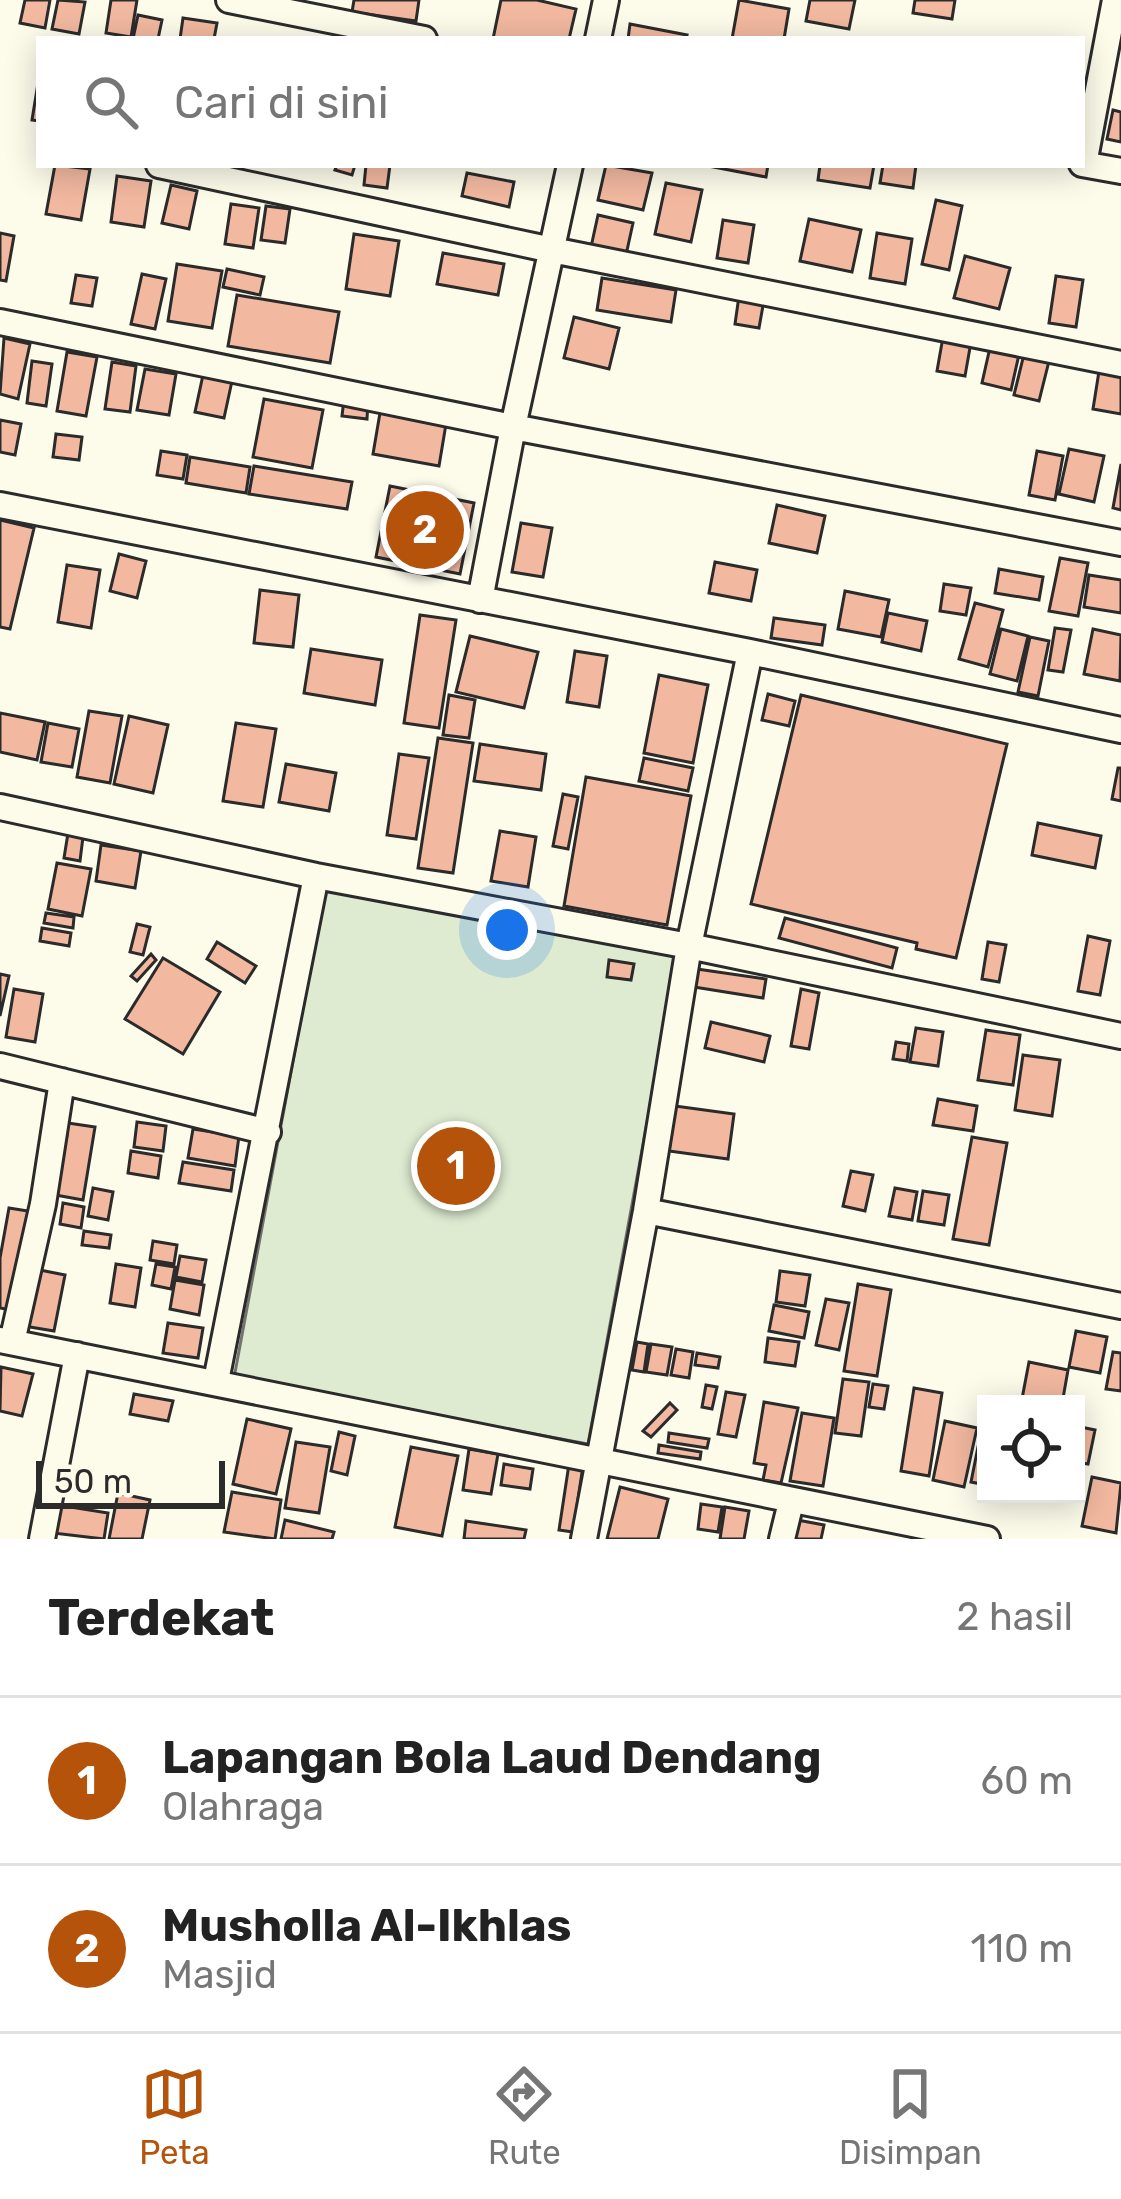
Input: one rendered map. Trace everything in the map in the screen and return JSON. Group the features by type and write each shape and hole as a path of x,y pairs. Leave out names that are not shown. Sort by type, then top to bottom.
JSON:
{"street":[{"path":"229,0 409,36"},
{"path":"599,36 606,0"},
{"path":"1085,154 1115,0"},
{"path":"1085,164 1121,171"},
{"path":"173,168 1121,364"},
{"path":"480,600 570,168"},
{"path":"0,322 513,427 1121,543"},
{"path":"0,505 1121,730"},
{"path":"584,1539 646,1211 689,946 750,652"},
{"path":"0,807 316,876 689,946 1121,1036"},
{"path":"215,1382 316,876"},
{"path":"0,1066 268,1132"},
{"path":"62,1081 43,1204 6,1341 986,1539"},
{"path":"646,1211 1121,1306"},
{"path":"42,1539 77,1355"},
{"path":"782,1539 791,1502"}],"green space":[{"path":"325,889 678,954 588,1444 234,1378"}],"building":[{"path":"25,0 50,0 45,28 20,23"},
{"path":"58,0 85,2 79,34 52,29"},
{"path":"111,0 137,0 131,36 106,33"},
{"path":"354,0 419,0 416,21 352,12"},
{"path":"501,0 537,0 576,9 570,36 494,36"},
{"path":"739,0 789,9 784,36 733,36"},
{"path":"810,0 855,0 849,29 806,21"},
{"path":"915,0 955,0 952,19 913,13"},
{"path":"138,15 162,20 159,36 134,36"},
{"path":"183,18 217,23 215,36 180,36"},
{"path":"630,24 687,35 687,36 628,36"},
{"path":"1113,110 1121,112 1121,142 1107,139"},
{"path":"54,168 90,169 81,220 46,214"},
{"path":"366,168 390,168 387,188 364,185"},
{"path":"605,168 652,173 643,210 598,200"},
{"path":"719,168 768,168 766,177"},
{"path":"820,168 873,168 870,188 818,180"},
{"path":"882,168 916,168 913,188 880,183"},
{"path":"467,173 514,182 509,207 462,196"},
{"path":"117,176 151,181 144,227 111,222"},
{"path":"666,183 702,190 691,242 655,234"},
{"path":"171,185 197,191 189,229 162,223"},
{"path":"936,200 962,206 949,270 922,264"},
{"path":"231,204 259,208 253,248 225,244"},
{"path":"266,206 290,209 285,243 261,240"},
{"path":"598,215 633,223 626,255 591,247"},
{"path":"809,219 861,230 852,272 800,261"},
{"path":"723,220 754,225 748,263 717,258"},
{"path":"0,233 14,236 6,281 0,280"},
{"path":"877,233 912,239 905,284 870,278"},
{"path":"354,234 399,241 390,296 346,289"},
{"path":"443,253 504,264 498,295 437,284"},
{"path":"965,256 1010,268 999,309 954,298"},
{"path":"177,264 222,271 212,328 168,321"},
{"path":"227,269 264,277 260,295 223,287"},
{"path":"142,274 166,279 155,329 131,324"},
{"path":"76,275 97,278 92,306 71,303"},
{"path":"1056,276 1083,280 1076,327 1049,323"},
{"path":"602,278 676,290 671,322 597,310"},
{"path":"237,295 339,312 330,363 228,346"},
{"path":"739,296 764,300 759,328 735,324"},
{"path":"574,317 619,328 609,369 564,358"},
{"path":"943,337 971,342 965,376 937,371"},
{"path":"4,338 30,344 18,399 0,394"},
{"path":"991,343 1020,350 1011,390 982,383"},
{"path":"1025,350 1050,357 1039,401 1014,395"},
{"path":"67,352 97,357 86,416 57,411"},
{"path":"32,361 52,364 46,406 27,403"},
{"path":"112,362 136,366 130,412 105,409"},
{"path":"1100,365 1121,368 1121,414 1093,409"},
{"path":"145,369 176,374 169,415 137,410"},
{"path":"203,375 232,381 224,418 195,412"},
{"path":"264,399 323,410 312,468 253,457"},
{"path":"344,399 368,402 367,419 342,416"},
{"path":"381,407 447,418 439,466 373,454"},
{"path":"0,420 21,424 15,455 0,452"},
{"path":"56,434 82,437 79,460 53,457"},
{"path":"1069,449 1104,456 1094,502 1059,494"},
{"path":"161,451 187,455 183,479 157,475"},
{"path":"1037,451 1063,456 1055,500 1029,495"},
{"path":"190,457 250,467 246,493 186,483"},
{"path":"1121,464 1121,510 1113,508"},
{"path":"254,466 352,482 347,509 249,494"},
{"path":"390,486 474,503 460,574 376,557"},
{"path":"777,505 825,516 817,553 769,543"},
{"path":"0,520 34,528 10,629 0,627"},
{"path":"521,523 552,528 543,577 512,572"},
{"path":"119,554 146,561 137,598 110,591"},
{"path":"1060,558 1088,563 1078,616 1049,611"},
{"path":"715,562 757,570 751,601 709,593"},
{"path":"67,565 100,570 91,628 58,622"},
{"path":"999,569 1043,577 1039,600 995,593"},
{"path":"1089,575 1121,580 1121,613 1084,607"},
{"path":"944,584 971,588 966,615 940,611"},
{"path":"260,590 299,595 293,647 254,643"},
{"path":"845,591 889,600 881,637 838,629"},
{"path":"975,603 1003,610 988,667 959,659"},
{"path":"888,613 927,621 921,651 882,642"},
{"path":"420,615 456,620 439,728 404,723"},
{"path":"774,618 825,625 822,645 771,638"},
{"path":"1055,628 1071,630 1063,672 1048,670"},
{"path":"1001,629 1028,636 1017,681 990,674"},
{"path":"1093,629 1121,635 1120,681 1084,674"},
{"path":"470,636 538,652 524,708 456,692"},
{"path":"1030,637 1049,641 1038,696 1018,692"},
{"path":"311,649 382,660 375,705 304,693"},
{"path":"575,651 607,656 599,707 567,702"},
{"path":"659,675 708,685 693,763 644,753"},
{"path":"768,694 795,701 789,726 762,720"},
{"path":"449,695 475,700 469,738 443,735"},
{"path":"801,695 1007,744 956,958 916,949 917,943 751,904"},
{"path":"89,711 122,716 110,783 77,777"},
{"path":"0,713 45,722 37,760 0,752"},
{"path":"129,716 168,725 153,793 114,784"},
{"path":"48,723 79,729 72,767 41,762"},
{"path":"236,723 276,729 263,807 223,801"},
{"path":"438,738 473,743 453,873 418,868"},
{"path":"480,744 546,754 541,790 474,781"},
{"path":"399,754 429,758 416,839 387,835"},
{"path":"644,758 693,768 688,791 639,781"},
{"path":"286,764 336,773 329,811 279,802"},
{"path":"1121,768 1121,801 1112,799"},
{"path":"586,777 691,796 667,925 564,906"},
{"path":"563,794 578,797 568,849 553,846"},
{"path":"1038,823 1101,836 1095,868 1032,855"},
{"path":"69,827 84,829 80,861 64,858"},
{"path":"500,831 536,837 528,887 491,881"},
{"path":"101,845 141,851 135,888 96,881"},
{"path":"57,863 91,869 82,916 48,909"},
{"path":"46,913 74,917 73,928 44,923"},
{"path":"785,918 897,948 892,968 779,938"},
{"path":"137,924 150,927 143,955 130,952"},
{"path":"42,928 71,933 69,946 40,941"},
{"path":"1088,936 1110,941 1100,995 1078,991"},
{"path":"217,942 256,966 245,983 207,959"},
{"path":"988,942 1006,945 999,982 982,979"},
{"path":"151,954 156,960 137,981 131,976"},
{"path":"163,958 220,992 183,1054 125,1019"},
{"path":"609,960 634,964 631,980 607,977"},
{"path":"697,969 766,979 763,998 694,987"},
{"path":"0,974 9,976 0,1016"},
{"path":"14,989 43,994 35,1042 6,1037"},
{"path":"801,989 819,993 809,1049 791,1046"},
{"path":"711,1022 770,1036 764,1062 705,1048"},
{"path":"916,1028 943,1032 938,1066 910,1062"},
{"path":"986,1030 1020,1035 1013,1085 978,1080"},
{"path":"896,1042 909,1044 907,1061 893,1059"},
{"path":"1023,1055 1060,1060 1052,1116 1015,1110"},
{"path":"938,1099 977,1106 973,1131 933,1125"},
{"path":"675,1106 734,1114 728,1159 669,1151"},
{"path":"137,1122 166,1126 163,1151 134,1147"},
{"path":"68,1123 95,1127 83,1200 50,1194 59,1134 67,1135"},
{"path":"193,1129 239,1136 235,1166 188,1158"},
{"path":"972,1137 1007,1143 989,1245 953,1239"},
{"path":"131,1151 161,1156 158,1178 128,1173"},
{"path":"183,1162 234,1170 231,1191 179,1183"},
{"path":"851,1171 873,1175 865,1211 843,1206"},
{"path":"93,1188 113,1192 108,1220 88,1216"},
{"path":"895,1188 917,1192 912,1220 889,1216"},
{"path":"923,1191 949,1195 944,1225 918,1221"},
{"path":"63,1203 84,1207 81,1228 60,1224"},
{"path":"9,1208 34,1212 17,1311 0,1308 0,1258"},
{"path":"84,1231 111,1235 109,1248 82,1245"},
{"path":"153,1241 177,1245 174,1264 150,1260"},
{"path":"180,1256 206,1260 202,1282 176,1277"},
{"path":"116,1264 141,1268 135,1307 110,1303"},
{"path":"156,1264 175,1267 171,1289 152,1285"},
{"path":"35,1269 65,1275 54,1331 24,1326"},
{"path":"780,1271 810,1275 805,1306 776,1302"},
{"path":"175,1280 204,1285 199,1315 170,1309"},
{"path":"858,1284 891,1290 877,1376 844,1371"},
{"path":"826,1299 849,1303 839,1350 816,1345"},
{"path":"774,1305 809,1312 804,1338 769,1331"},
{"path":"168,1323 203,1328 198,1358 163,1353"},
{"path":"1076,1331 1107,1337 1100,1373 1069,1367"},
{"path":"768,1338 799,1342 795,1366 765,1362"},
{"path":"637,1342 648,1344 644,1372 632,1370"},
{"path":"651,1344 672,1347 667,1375 646,1372"},
{"path":"676,1349 693,1352 689,1378 671,1375"},
{"path":"1113,1352 1121,1353 1121,1391 1106,1389"},
{"path":"697,1353 720,1357 718,1368 695,1365"},
{"path":"1029,1362 1068,1370 1064,1395 1023,1395"},
{"path":"1,1367 33,1374 22,1416 0,1411"},
{"path":"843,1379 869,1382 861,1436 835,1433"},
{"path":"873,1384 888,1386 884,1409 869,1407"},
{"path":"706,1385 717,1387 712,1409 702,1407"},
{"path":"914,1388 942,1393 929,1476 901,1471"},
{"path":"726,1392 745,1395 736,1437 718,1434"},
{"path":"134,1394 173,1401 168,1421 130,1414"},
{"path":"764,1402 798,1408 781,1483 763,1480 766,1465 754,1463"},
{"path":"670,1403 677,1410 651,1437 643,1431"},
{"path":"802,1413 834,1418 823,1486 790,1481"},
{"path":"247,1419 291,1429 276,1494 233,1484"},
{"path":"945,1421 977,1428 964,1487 933,1480"},
{"path":"1085,1428 1095,1430 1085,1464"},
{"path":"339,1432 355,1436 347,1475 331,1471"},
{"path":"669,1433 709,1439 707,1448 668,1442"},
{"path":"296,1442 330,1447 319,1513 285,1508"},
{"path":"659,1445 701,1452 700,1459 658,1453"},
{"path":"411,1447 458,1456 442,1536 395,1527"},
{"path":"469,1449 498,1454 491,1494 463,1490"},
{"path":"977,1452 977,1483 971,1482"},
{"path":"504,1464 533,1469 530,1489 501,1485"},
{"path":"569,1464 583,1466 573,1532 559,1530"},
{"path":"1092,1477 1121,1483 1116,1533 1082,1526"},
{"path":"620,1487 668,1499 658,1539 607,1539"},
{"path":"232,1492 281,1500 275,1539 224,1532"},
{"path":"118,1493 150,1500 142,1539 109,1539"},
{"path":"701,1504 722,1507 718,1532 698,1529"},
{"path":"58,1505 108,1513 104,1539 53,1533"},
{"path":"725,1507 749,1511 744,1539 720,1539"},
{"path":"792,1519 824,1525 821,1539 788,1539"},
{"path":"285,1520 334,1532 332,1539 281,1539"},
{"path":"466,1521 526,1530 524,1539 464,1539"}],"place":[{"name":"Musholla Al-Ikhlas","path":"425,530"},
{"name":"Lapangan Bola Laud Dendang","path":"456,1166"}]}
